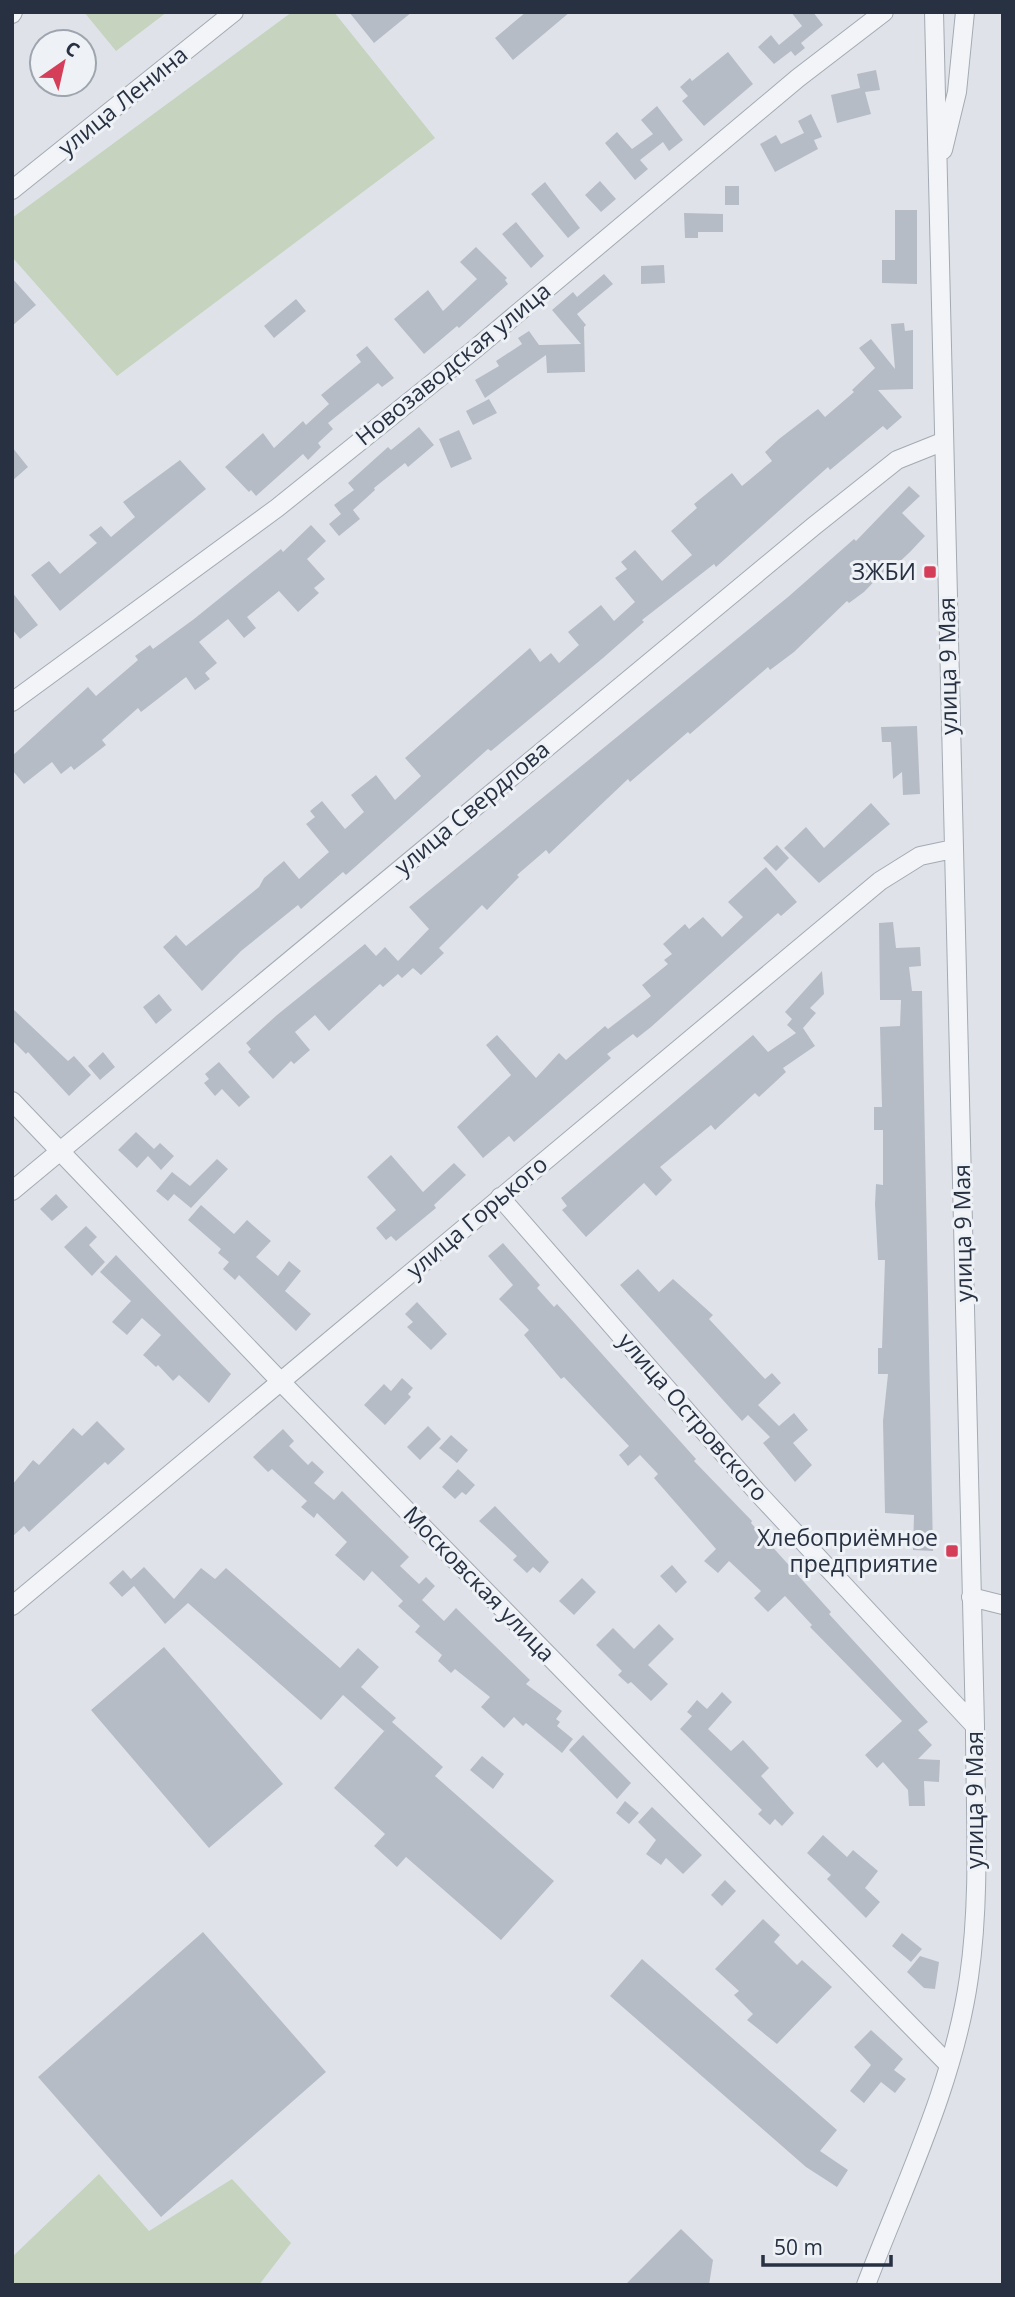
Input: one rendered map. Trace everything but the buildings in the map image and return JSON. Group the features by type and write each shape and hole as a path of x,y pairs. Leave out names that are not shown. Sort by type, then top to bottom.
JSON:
{"street":[{"name":"улица Ленина","path":"12,189 234,12"},
{"name":"Новозаводская улица","path":"12,702 277,508 475,349 798,78 884,12"},
{"name":"улица 9 Мая","path":"866,2285 935,2108 969,1979 976,1923 975,1726 942,442 940,164 934,101 934,12"},
{"name":"улица 9 Мая","path":"940,164 957,92 965,12"},
{"name":"улица Свердлова","path":"12,1191 814,526 897,460 942,442"},
{"name":"улица Горького","path":"12,1606 880,881 920,856 953,849"},
{"name":"Московская улица","path":"12,1101 282,1383 948,2064"},
{"name":"улица Островского","path":"500,1197 757,1492 975,1726"},
{"path":"971,1597 1003,1605"}],"green space":[{"path":"84,12 167,12 116,51"},
{"path":"292,12 334,12 435,138 117,376 12,257 12,218"},
{"path":"99,2174 149,2231 232,2179 291,2243 259,2285 12,2285 12,2257"}],"place":[{"name":"ЗЖБИ","path":"930,572"},
{"name":"Хлебоприёмное предприятие","path":"952,1551"}]}
